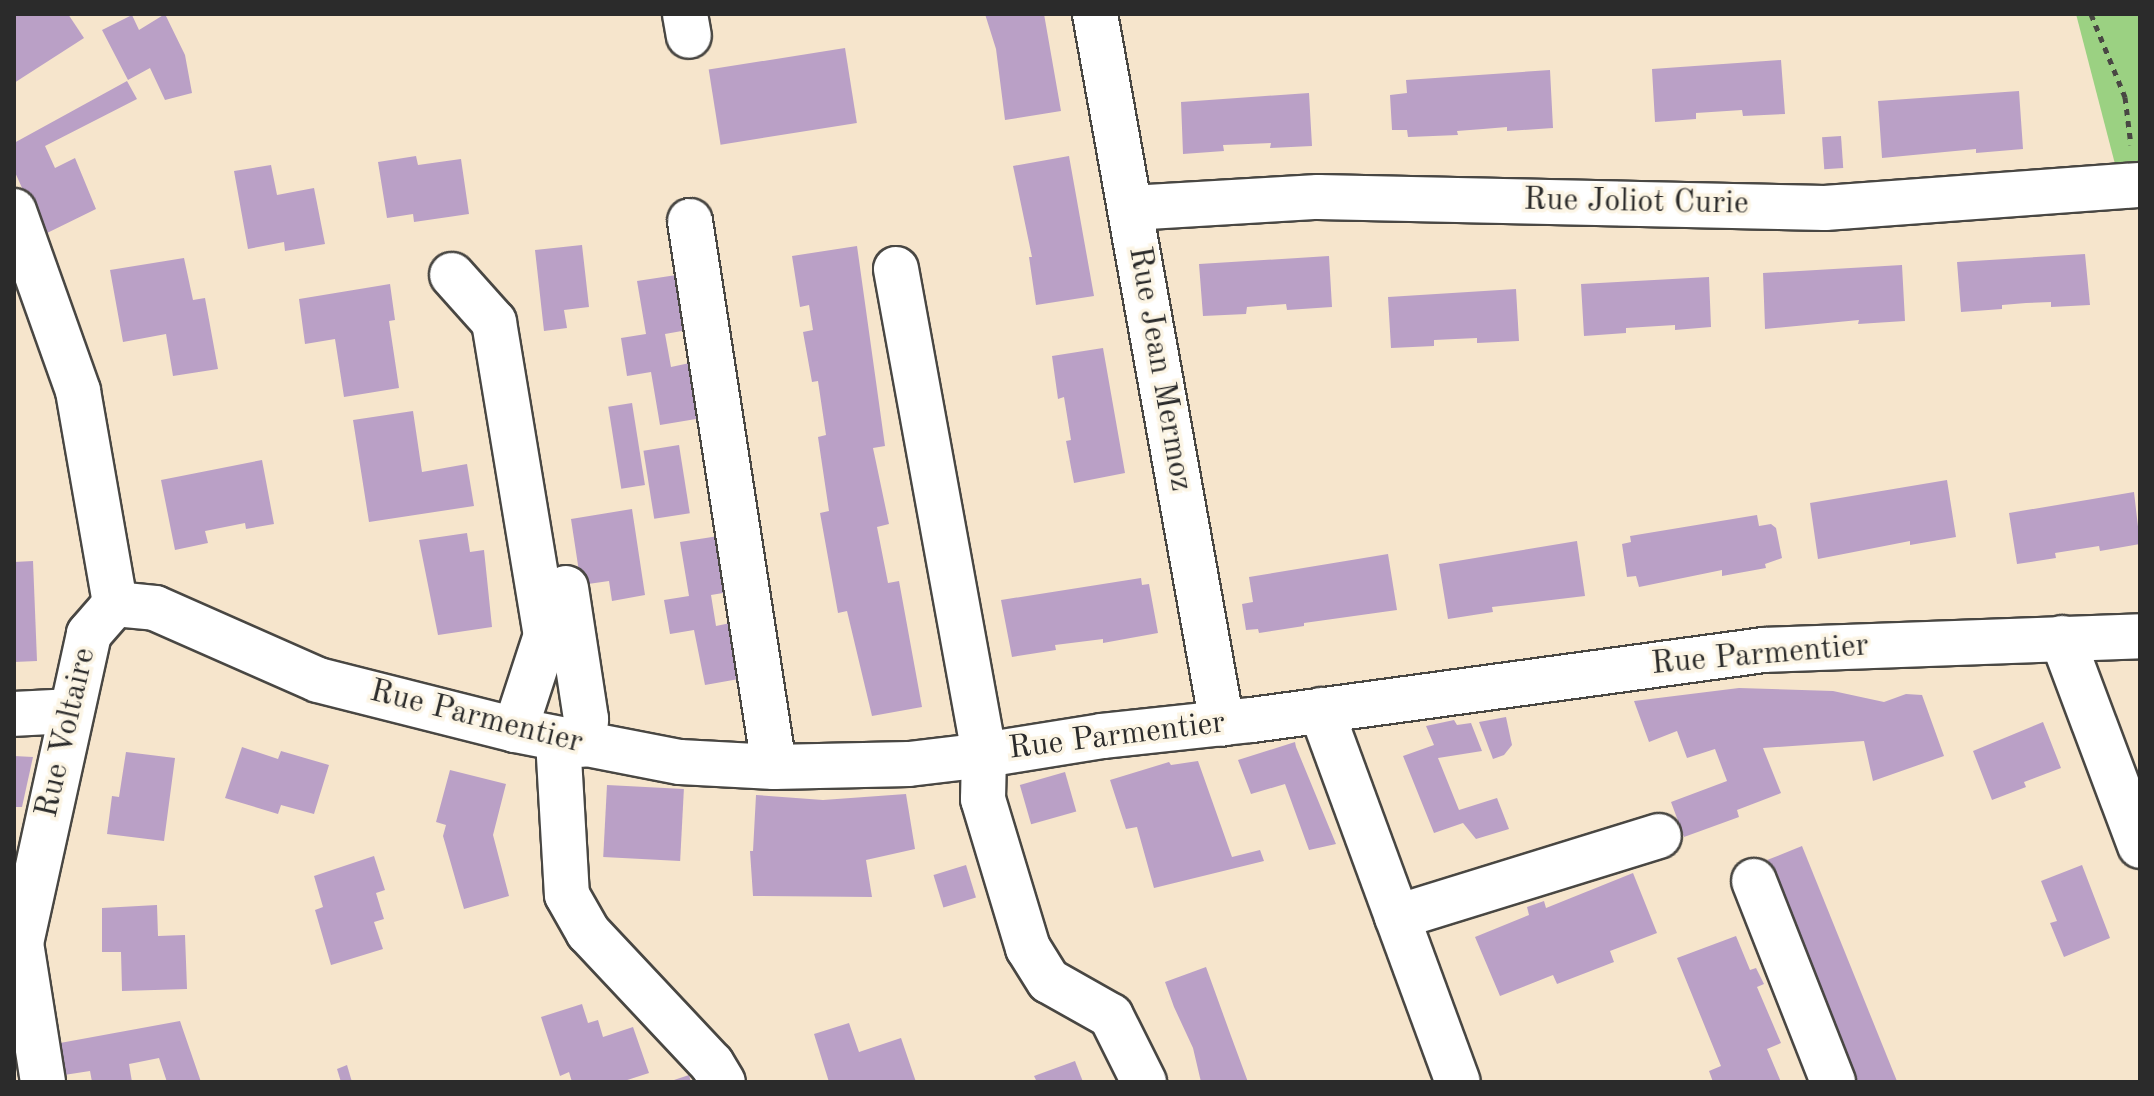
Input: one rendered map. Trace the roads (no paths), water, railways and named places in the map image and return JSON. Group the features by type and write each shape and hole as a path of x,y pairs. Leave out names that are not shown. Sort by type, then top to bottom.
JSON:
{"street":[{"name":"Rue Jean Mermoz","path":"1095,14 1222,724"},
{"name":"Rue Joliot Curie","path":"1131,208 1318,197 1825,208 2137,185"},
{"path":"14,211 78,391 115,604"},
{"path":"690,221 774,767"},
{"path":"896,269 984,755 983,799 1028,948 1049,981 1111,1016 1144,1082"},
{"path":"452,275 494,322 546,635 515,730"},
{"path":"536,396 586,719 570,742 567,895 588,932 712,1064 723,1082"},
{"name":"Rue Parmentier","path":"115,604 155,608 318,680 515,730 680,762 774,767 909,764 1764,650 2140,636"},
{"name":"Rue Voltaire","path":"43,1082 17,944 89,634 115,604"},
{"path":"2062,638 2140,846"},
{"path":"1321,710 1458,1082"},
{"path":"14,714 71,711"},
{"path":"1397,917 1659,836"},
{"path":"1754,881 1833,1082"}]}
